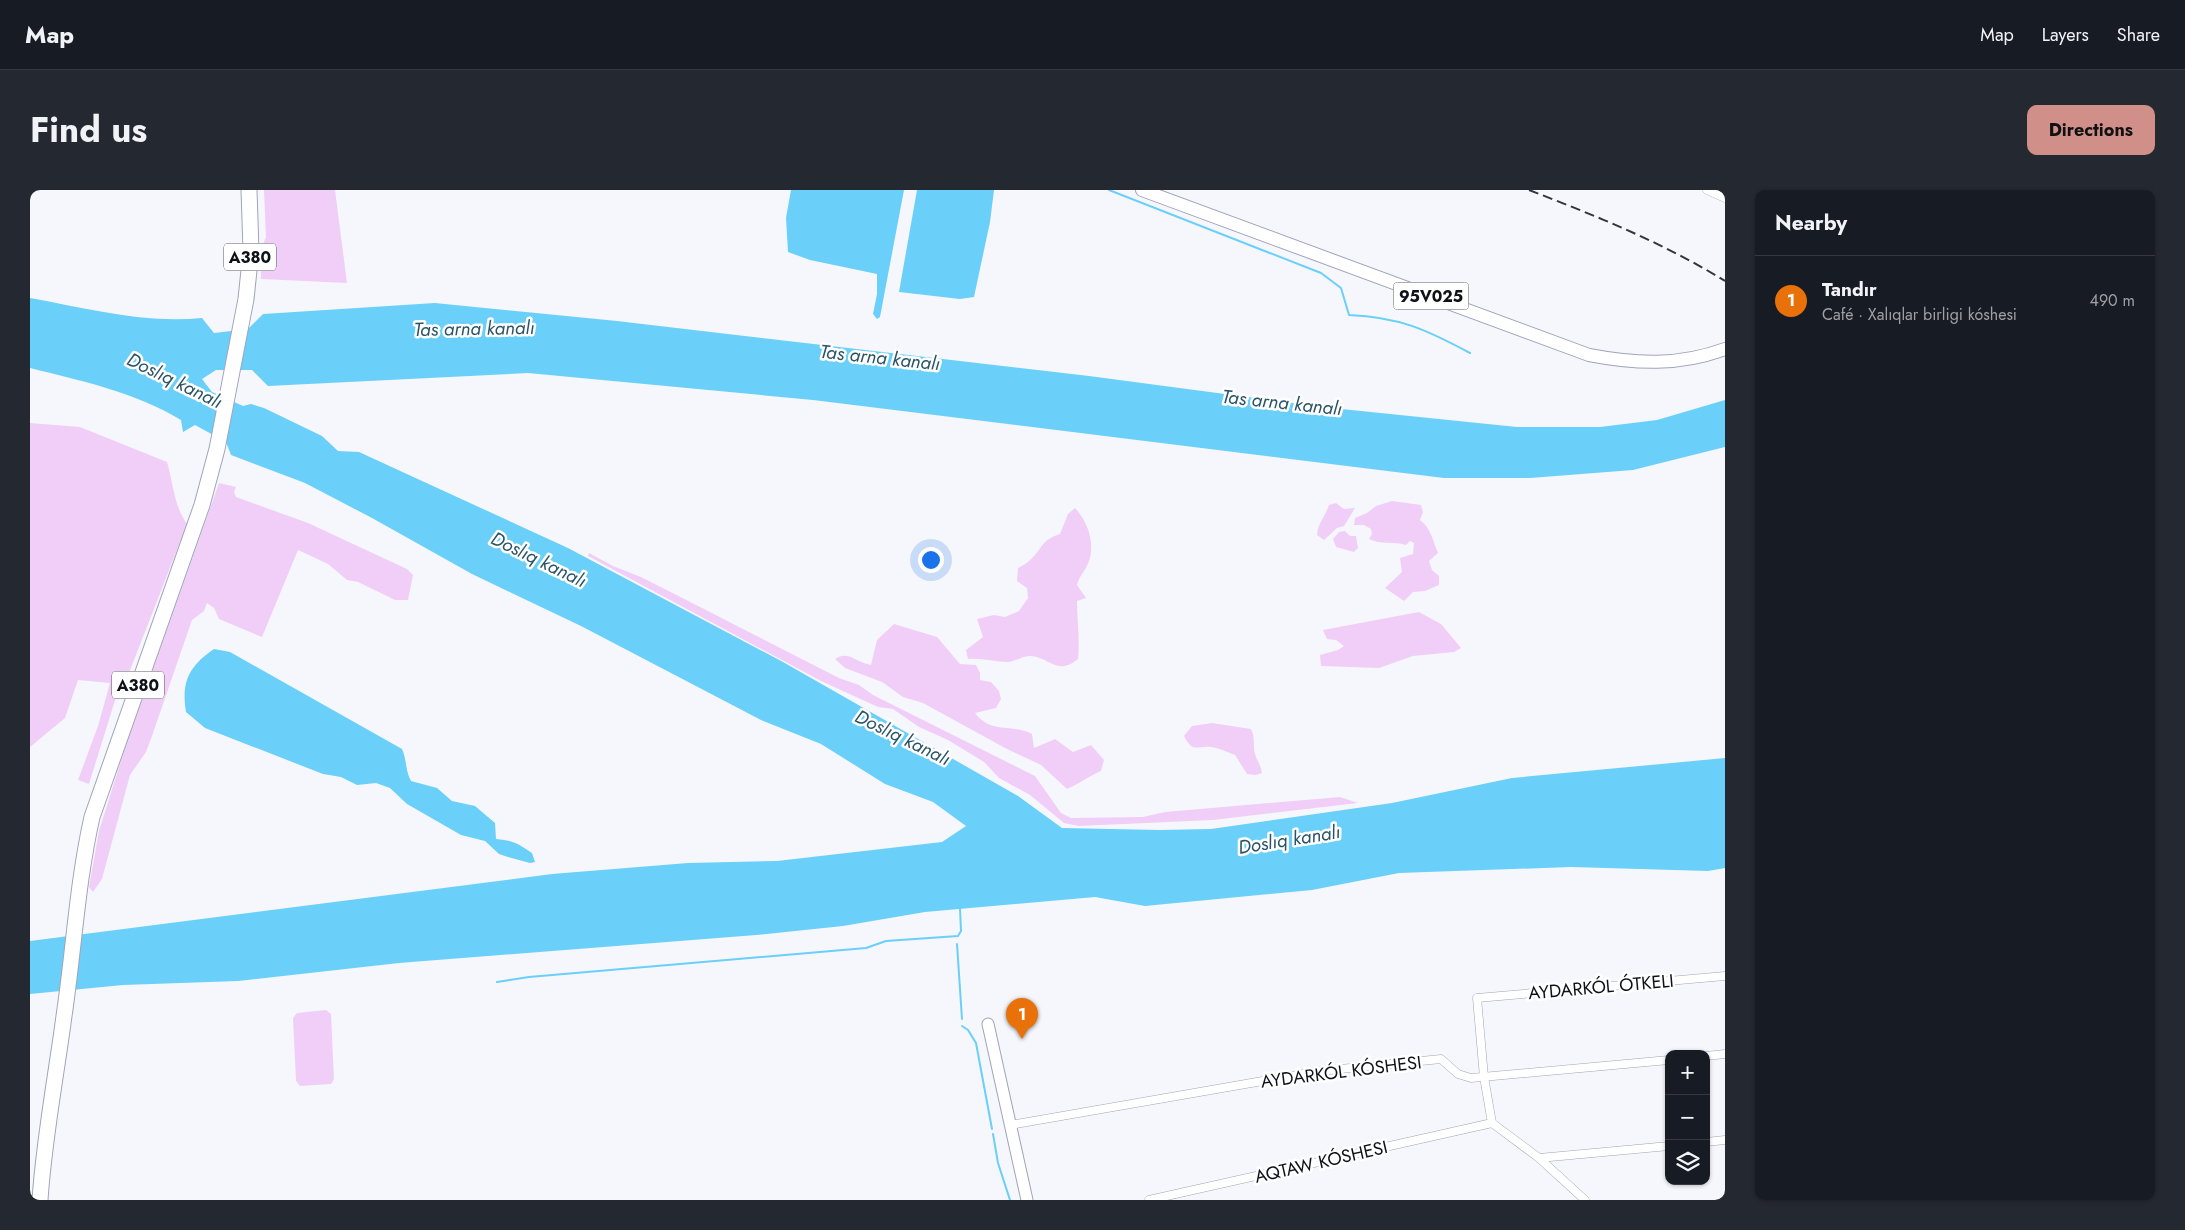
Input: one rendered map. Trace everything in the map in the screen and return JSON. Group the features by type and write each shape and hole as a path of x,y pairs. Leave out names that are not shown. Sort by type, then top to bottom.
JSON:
{"highway":[{"name":"A380","path":"40,1200 42,1162 65,1014 81,868 92,817 202,505 217,449 241,324 251,251 249,190"}],"main road":[{"name":"95V025","path":"1142,190 1589,356 1629,363 1658,363 1683,360 1725,349"}],"street":[{"path":"1707,190 1725,198"},
{"name":"AYDARKÓL ÓTKELI","path":"1484,1077 1478,998 1725,976"},
{"path":"988,1024 1027,1200"},
{"path":"1710,1056 1725,1054"},
{"name":"AYDARKÓL KÓSHESI","path":"1010,1125 1329,1070 1441,1059 1458,1074 1471,1078 1665,1060"},
{"path":"1484,1077 1492,1123 1538,1158 1585,1200"},
{"name":"AQTAW KÓSHESI","path":"1149,1200 1492,1123"},
{"path":"1710,1142 1725,1140"},
{"path":"1538,1158 1665,1146"}],"shaded area":[{"path":"264,190 335,190 347,283 261,279 261,249 266,237"},
{"path":"30,423 80,427 167,462 179,510 187,524 127,678 121,681 89,784 78,780 98,726 110,683 78,680 65,718 30,747"},
{"path":"219,483 236,487 234,492 236,497 308,523 407,569 413,575 408,600 395,600 358,582 347,580 328,564 298,550 262,637 219,619 214,608 207,603 204,611 192,620 146,752 130,775 102,879 93,892 89,887 99,831 125,748"},
{"path":"1392,501 1421,505 1423,512 1420,520 1429,531 1438,553 1429,561 1432,570 1439,576 1439,585 1425,591 1413,592 1404,601 1385,588 1402,572 1400,558 1413,554 1414,543 1410,541 1406,545 1374,541 1369,539 1372,534 1371,529 1364,525 1354,525 1355,518 1367,513 1376,506"},
{"path":"1336,503 1344,509 1355,508 1344,526 1337,528 1324,540 1317,535 1319,527 1329,505"},
{"path":"1075,508 1085,522 1091,546 1091,555 1077,585 1086,598 1077,601 1078,659 1071,664 1059,666 1031,656 1008,662 968,659 966,650 983,637 977,619 994,615 1005,617 1019,611 1028,598 1027,588 1017,581 1018,568 1032,559 1047,541 1060,534 1068,514"},
{"path":"1345,531 1350,536 1356,536 1358,548 1354,552 1336,547 1333,539 1339,532"},
{"path":"589,553 613,566 641,577 839,678 859,685 873,695 1035,776 1061,813 1071,818 1143,817 1165,812 1340,797 1358,803 1213,820 1079,826 1064,823 1030,795 999,778 984,762 948,740 919,727 893,709 878,707 821,681 588,556"},
{"path":"1419,612 1441,624 1461,648 1454,652 1413,656 1379,668 1321,666 1320,655 1338,650 1344,646 1336,640 1327,639 1323,630"},
{"path":"894,624 937,637 960,664 976,665 980,673 980,680 991,682 999,691 1001,699 996,708 975,713 981,720 995,726 1017,729 1032,734 1034,748 1055,739 1073,752 1091,745 1104,760 1101,771 1067,789 1041,765 1005,748 923,703 903,697 882,682 845,668 835,659 849,656 871,665 877,640"},
{"path":"1212,723 1251,729 1255,754 1262,773 1256,775 1247,774 1235,755 1211,747 1195,748 1187,742 1184,736 1192,726"},
{"path":"326,1010 331,1014 334,1079 331,1084 300,1086 296,1081 293,1018 297,1013"}],"water":[{"path":"791,190 904,190 880,317 877,319 873,314 877,294 877,274 810,260 788,252 786,218"},
{"path":"917,190 994,190 990,222 974,297 960,299 899,292"},
{"path":"30,298 137,317 159,319 202,318 214,333 248,329 263,314 435,303 617,321 1089,376 1322,407 1517,427 1600,427 1657,420 1725,400 1725,447 1633,470 1530,478 1444,478 813,400 528,373 268,386 252,370 216,370 202,379 212,392 243,406 251,404 264,408 322,436 338,451 359,452 568,548 783,662 1018,796 1062,828 1211,829 1392,803 1512,778 1725,758 1725,868 1708,871 1571,867 1399,873 1312,890 1145,906 1095,897 925,912 843,926 756,935 399,963 238,981 123,985 30,994 30,941 552,874 688,863 777,861 942,842 966,826 933,802 885,784 821,744 761,720 581,626 472,574 305,483 231,455 226,442 195,425 183,432 181,420 145,402 108,388 30,368"},
{"path":"214,649 230,652 402,749 411,781 437,788 452,801 475,806 495,823 496,839 515,843 523,847 532,853 535,862 530,863 499,854 485,841 461,835 407,804 390,788 376,783 357,785 341,777 323,774 205,728 186,712 186,683 193,668 205,655"}],"waterway":[{"path":"1109,190 1321,273 1341,288 1349,315 1367,316 1412,326 1470,353"},
{"path":"497,982 529,977 866,948 886,941 958,936 961,931 960,908"},
{"path":"957,944 962,1019"},
{"path":"962,1026 968,1030 976,1043 992,1129"},
{"path":"993,1134 998,1163 1010,1200"}],"railway":[{"path":"1529,190 1654,242 1725,281"}],"place":[{"name":"Tandır","path":"1022,1039"}],"water label":[{"name":"Tas arna kanalı","path":"474,328"},
{"name":"Tas arna kanalı","path":"880,357"},
{"name":"Doslıq kanalı","path":"175,380"},
{"name":"Tas arna kanalı","path":"1282,402"},
{"name":"Doslıq kanalı","path":"539,559"},
{"name":"Doslıq kanalı","path":"903,737"},
{"name":"Doslıq kanalı","path":"1289,839"}]}
